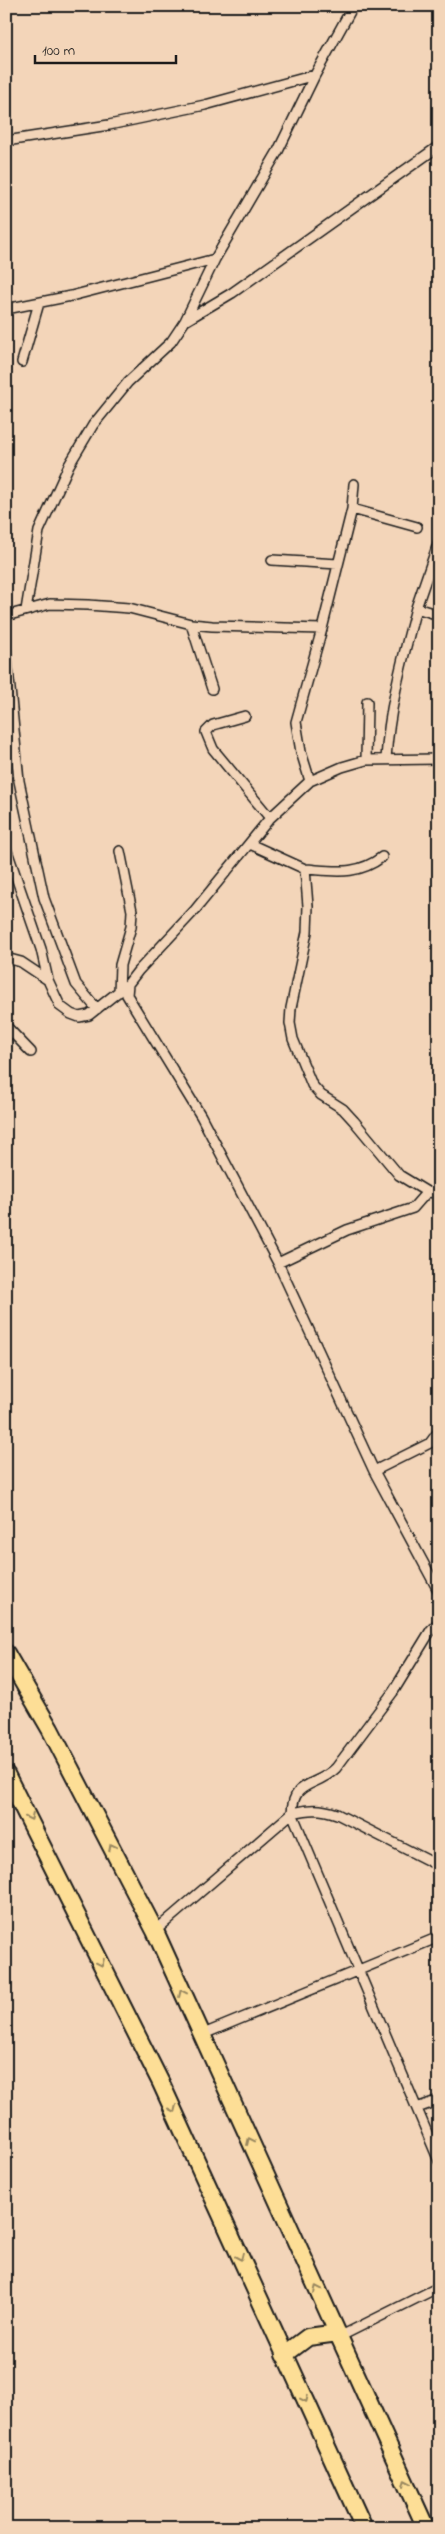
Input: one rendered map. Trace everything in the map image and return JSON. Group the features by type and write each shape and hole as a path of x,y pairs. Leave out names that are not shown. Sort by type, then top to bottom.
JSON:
{"highway":[{"path":"6,1652 54,1736 155,1931 426,2528"},
{"path":"6,1774 26,1810 161,2083 364,2528"},
{"path":"284,2355 308,2337 338,2335"}],"street":[{"path":"26,610 39,531 69,465 98,418 128,382 171,342 184,321 216,259 278,151 315,75 353,6"},
{"path":"6,141 100,127 205,105 315,75"},
{"path":"184,321 232,293 439,146"},
{"path":"6,309 39,303 216,259"},
{"path":"22,362 39,303"},
{"path":"310,781 298,743 296,722 352,509 354,484"},
{"path":"352,509 416,527"},
{"path":"386,759 388,727 400,666 416,608 439,542"},
{"path":"272,560 338,564"},
{"path":"6,616 50,604 88,604 146,611 191,624 322,629"},
{"path":"416,608 439,615"},
{"path":"191,624 212,689"},
{"path":"6,648 19,781 44,898 76,984 97,1009"},
{"path":"366,760 367,702"},
{"path":"245,716 213,725 206,732 213,748 270,818"},
{"path":"6,848 41,949 48,980 60,1006 79,1017 89,1015 128,984 250,844 270,818 310,781 342,767 366,760 439,759"},
{"path":"250,844 305,869 356,870 370,866 382,857"},
{"path":"119,992 120,965 131,927 132,911 120,851"},
{"path":"305,869 308,906 307,932 291,1008 290,1023 293,1039 312,1085 321,1095 343,1109 399,1175 427,1192 439,1193"},
{"path":"6,958 21,962 48,980"},
{"path":"128,984 127,995 132,1006 201,1116 278,1263 374,1471 439,1592"},
{"path":"6,1026 32,1052"},
{"path":"278,1263 347,1230 413,1208 427,1192"},
{"path":"374,1471 430,1443 439,1431"},
{"path":"439,1622 431,1630 393,1692 336,1768 329,1775 296,1792 292,1813 439,2161"},
{"path":"155,1931 292,1813 312,1808 330,1811 439,1866"},
{"path":"201,2034 439,1937"},
{"path":"417,2108 439,2100"},
{"path":"338,2335 439,2287"}]}
